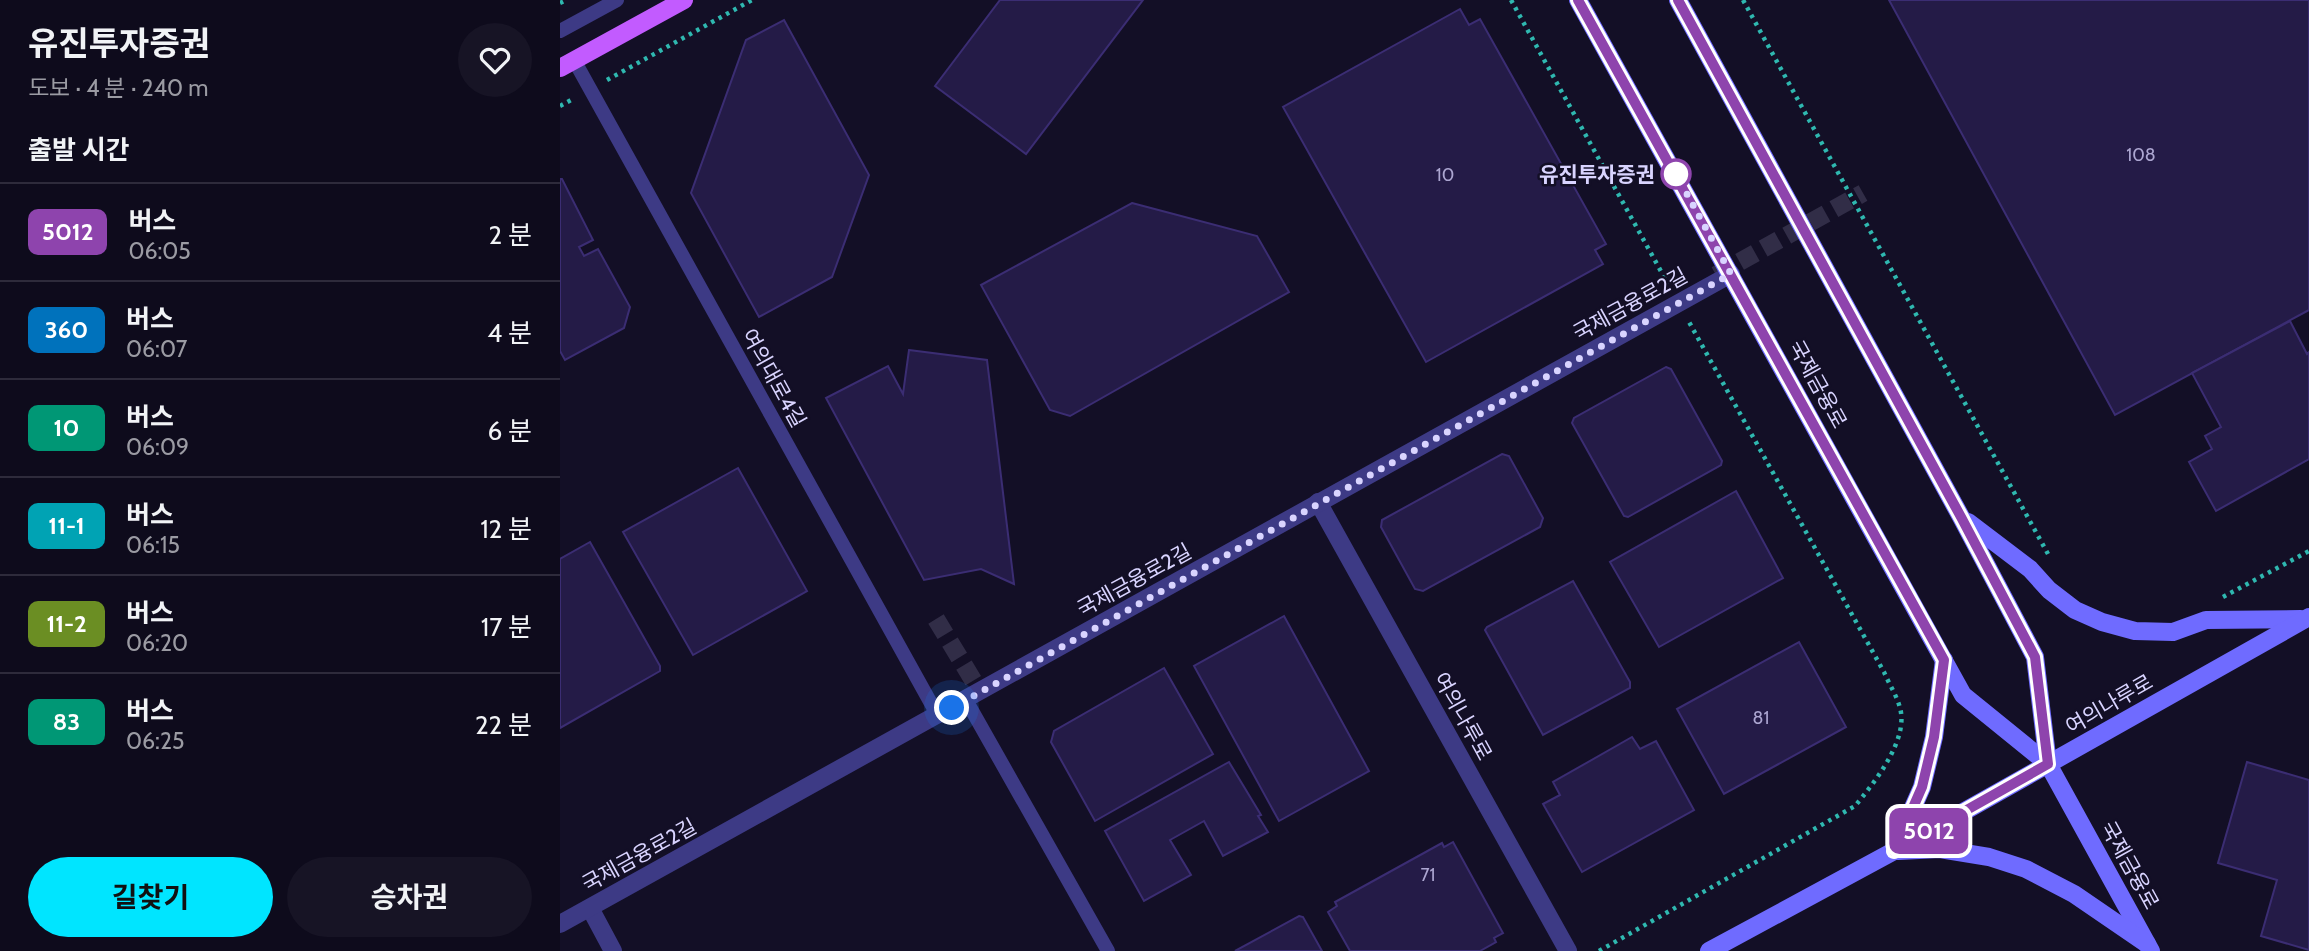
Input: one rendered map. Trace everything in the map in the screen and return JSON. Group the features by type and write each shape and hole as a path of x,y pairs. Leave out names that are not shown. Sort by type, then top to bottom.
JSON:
{"main road":[{"path":"567,64 684,0"}],"street":[{"name":"국제금융로","path":"1578,0 1963,695 2048,764 2150,948"},
{"name":"국제금융로","path":"1678,0 2035,657 2048,764"},
{"name":"국제금융로2길","path":"560,925 1731,274"},
{"name":"여의나루로","path":"1318,502 1568,951"},
{"path":"1961,517 2031,569 2049,590 2075,610 2102,622 2135,631 2172,632 2206,620 2306,618"},
{"name":"여의나루로","path":"1709,951 1894,851 2306,618"},
{"path":"1944,660 1934,737 1922,787 1894,851 1940,849 1989,858 2026,869 2074,894 2150,948"},
{"path":"590,908 613,951"}],"lane":[{"path":"560,31 617,0"},
{"name":"여의대로4길","path":"567,64 591,89 937,716"},
{"path":"966,700 1108,951"}],"path":[{"path":"560,3 566,0"},
{"path":"560,106 752,0"},
{"path":"1511,0 1884,672 1901,709 1898,739 1881,774 1855,806 1599,951"},
{"path":"1744,0 2050,556"},
{"path":"2222,598 2309,551"}],"building":[{"path":"1000,0 1143,0 1026,154 935,86"},
{"path":"1889,0 2309,0 2309,310 2115,415"},
{"path":"1460,9 1469,25 1480,19 1606,244 1595,250 1603,264 1426,362 1283,107"},
{"path":"784,20 869,175 832,277 759,317 691,193 746,40"},
{"path":"560,179 593,240 579,247 584,256 598,249 630,307 624,328 565,360 560,351"},
{"path":"1132,203 1257,236 1289,292 1070,416 1050,410 981,285"},
{"path":"2290,321 2307,354 2309,352 2309,459 2216,511 2189,462 2212,449 2205,436 2221,427 2192,373"},
{"path":"909,350 987,360 1014,584 981,569 924,580 826,398 888,366 903,394"},
{"path":"1666,367 1671,369 1722,461 1721,465 1628,517 1624,516 1572,423 1574,418"},
{"path":"1502,454 1509,456 1543,518 1540,527 1423,591 1415,589 1381,527 1382,520"},
{"path":"738,468 807,591 693,655 623,532"},
{"path":"1736,491 1783,578 1659,647 1610,562"},
{"path":"590,542 660,666 660,671 560,728 560,559"},
{"path":"1573,581 1630,682 1630,688 1543,735 1485,630"},
{"path":"1284,616 1369,771 1279,821 1194,666"},
{"path":"1799,642 1846,727 1724,794 1677,709"},
{"path":"1164,668 1213,754 1095,821 1051,742 1054,731"},
{"path":"1632,737 1640,749 1656,741 1694,810 1582,872 1543,804 1560,795 1553,782"},
{"path":"1229,762 1261,815 1258,816 1268,832 1223,856 1204,821 1170,840 1191,875 1144,901 1105,831"},
{"path":"2247,762 2309,780 2309,950 2261,936 2277,880 2218,863"},
{"path":"1453,842 1503,933 1494,938 1496,942 1480,951 1350,951 1328,912 1337,906 1335,902 1442,843 1444,847"},
{"path":"1299,916 1303,917 1322,951 1235,951"}],"tunnel":[{"path":"1716,275 1863,193"},
{"path":"936,619 979,690"}],"bus line":[{"name":"5012","path":"1578,0 1944,660 1934,737 1922,787 1894,851 2048,764 2035,657 1678,0"}],"place":[{"name":"유진투자증권","path":"1676,174"}],"route":[{"path":"952,708 1731,274 1676,174"}]}
